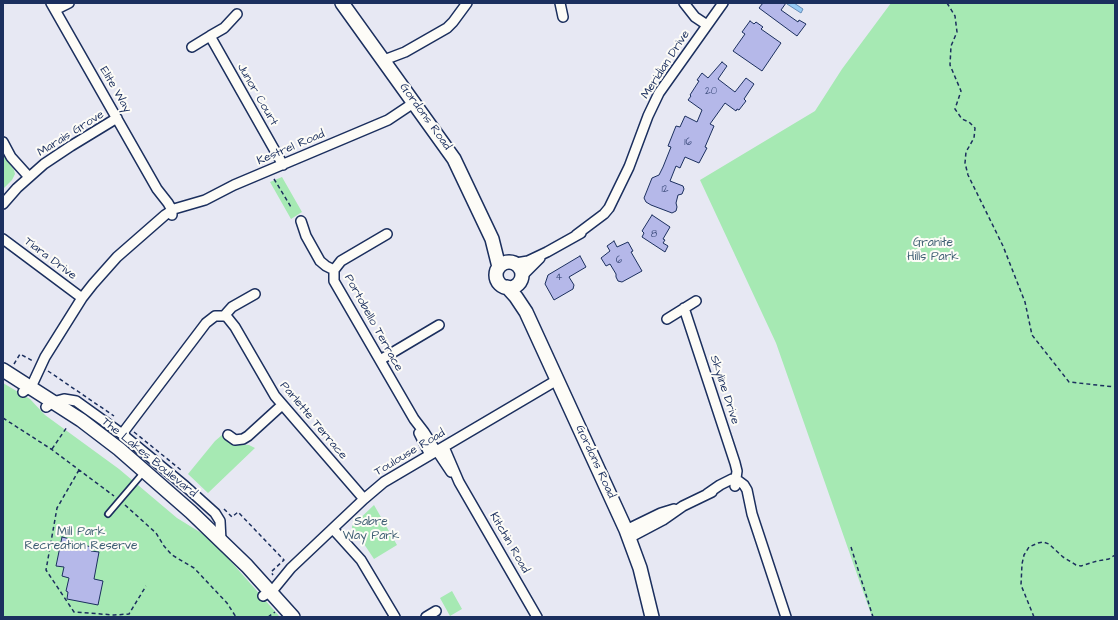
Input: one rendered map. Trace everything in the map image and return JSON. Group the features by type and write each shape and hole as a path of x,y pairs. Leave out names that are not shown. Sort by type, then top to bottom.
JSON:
{"street":[{"path":"53,7 68,3"},
{"name":"Gordons Road","path":"342,3 417,105 454,159 492,239 508,264"},
{"path":"386,64 447,28 468,3"},
{"path":"560,3 563,17"},
{"path":"684,3 695,17 707,25"},
{"name":"Meridian Drive","path":"508,264 528,261 547,252 576,235 604,214 609,208 629,167 648,116 659,93 722,3"},
{"name":"Elite Way","path":"53,7 118,118 171,213"},
{"path":"192,46 224,28 237,14"},
{"name":"Junor Court","path":"210,36 283,165"},
{"name":"Kestrel Road","path":"26,388 27,379 45,357 82,298 104,270 117,257 171,213 388,120 417,105"},
{"name":"Marais Grove","path":"3,204 29,177 56,155 118,118"},
{"path":"3,142 12,157 29,177"},
{"name":"Portobello Terrace","path":"301,221 306,236 320,261 334,270 334,281 414,419 436,451"},
{"path":"334,270 342,261 387,234"},
{"name":"Tiara Drive","path":"3,239 82,298"},
{"name":"Meridian Drive","path":"521,279 531,266 547,252"},
{"path":"508,264 521,269 521,279 515,286 507,287 500,284 496,274 508,264"},
{"name":"Gordons Road","path":"521,279 522,298 526,312 628,534 640,568 652,617"},
{"name":"Gordons Road","path":"507,287 526,312"},
{"path":"122,434 206,323 215,316 224,316 232,306 255,294"},
{"path":"667,319 696,301"},
{"name":"Skyline Drive","path":"684,308 736,463 736,483"},
{"name":"Parlette Terrace","path":"224,316 235,327 270,390 364,499"},
{"path":"380,360 439,325"},
{"name":"The Lakes Boulevard","path":"3,370 142,470 191,512 247,566 267,591 293,617"},
{"name":"The Lakes Boulevard","path":"3,380 26,388"},
{"name":"Toulouse Road","path":"267,591 279,576 291,568 384,482 557,380"},
{"name":"The Lakes Boulevard","path":"50,404 64,399 76,401 122,434 174,476 215,514 220,521 221,541"},
{"path":"228,435 235,440 244,439 282,405"},
{"name":"Kitchin Road","path":"436,451 459,482 537,617"},
{"path":"628,534 663,520 682,506 707,494 736,483 752,514 786,617"},
{"path":"332,529 361,560 395,617"},
{"name":"The Lakes Boulevard","path":"267,591 282,617"},
{"path":"426,617 436,611"}],"lane":[{"path":"108,514 142,470"}],"path":[{"path":"947,3 955,16 957,32 951,46 950,65 961,91 955,109 962,119 969,122 975,128 974,138 966,152 965,163 968,175 1006,253 1025,302 1032,335 1069,382 1115,387"},
{"path":"274,178 290,206"},
{"path":"3,418 52,449 120,500 156,533 172,555 194,568 227,603 236,617"},
{"path":"52,449 67,427"},
{"path":"79,470 58,508 46,570 64,600 74,612 114,615 129,614 146,586"},
{"path":"1034,617 1021,585 1022,564 1024,555 1029,547 1043,542 1049,544 1064,557 1076,565 1081,566 1098,561 1109,560 1115,554"},
{"path":"851,547 874,617"}],"green space":[{"name":"Granite Hills Park","path":"891,3 1115,3 1115,617 872,617 776,343 700,180 815,111 842,69"},
{"path":"3,154 14,170 15,174 12,180 3,189"},
{"path":"282,177 302,212 291,219 270,182"},
{"name":"Mill Park Recreation Reserve","path":"3,383 30,399 45,415 119,469 177,518 211,539 280,617 3,617"},
{"path":"222,435 233,444 249,445 255,448 208,493 188,474 215,441"},
{"name":"Sabre Way Park","path":"374,505 397,545 374,559 364,544 352,532 352,526"},
{"path":"452,591 462,609 450,616 440,598"}],"water":[{"path":"794,3 803,9 801,13 787,4"}],"building":[{"path":"763,3 786,3 781,10 798,22 799,20 806,24 797,36 759,8"},
{"path":"750,21 754,24 756,22 763,27 761,29 781,43 762,71 733,51 745,34 742,32"},
{"path":"722,62 727,66 718,79 735,92 746,78 754,84 744,99 746,101 739,110 737,109 736,111 725,103 710,124 714,126 705,147 707,148 699,163 685,157 680,168 676,166 670,181 683,186 684,189 682,194 678,195 676,211 672,213 651,205 646,202 644,198 652,178 659,175 663,167 671,147 668,146 676,126 680,127 685,116 697,122 702,110 688,100 699,81 697,80 702,73 708,78"},
{"path":"652,215 670,227 663,239 665,240 663,243 668,246 665,252 642,237 644,233 642,231"},
{"path":"614,241 617,247 628,242 633,251 631,252 642,271 622,282 618,281 610,264 606,266 601,258 610,251 607,246"},
{"path":"580,256 586,267 569,277 574,285 573,289 554,300 545,284 548,275"},
{"path":"62,537 70,539 69,542 92,547 91,551 99,552 94,579 103,581 98,605 67,599 68,592 66,591 69,578 62,576 64,567 56,566"}]}
